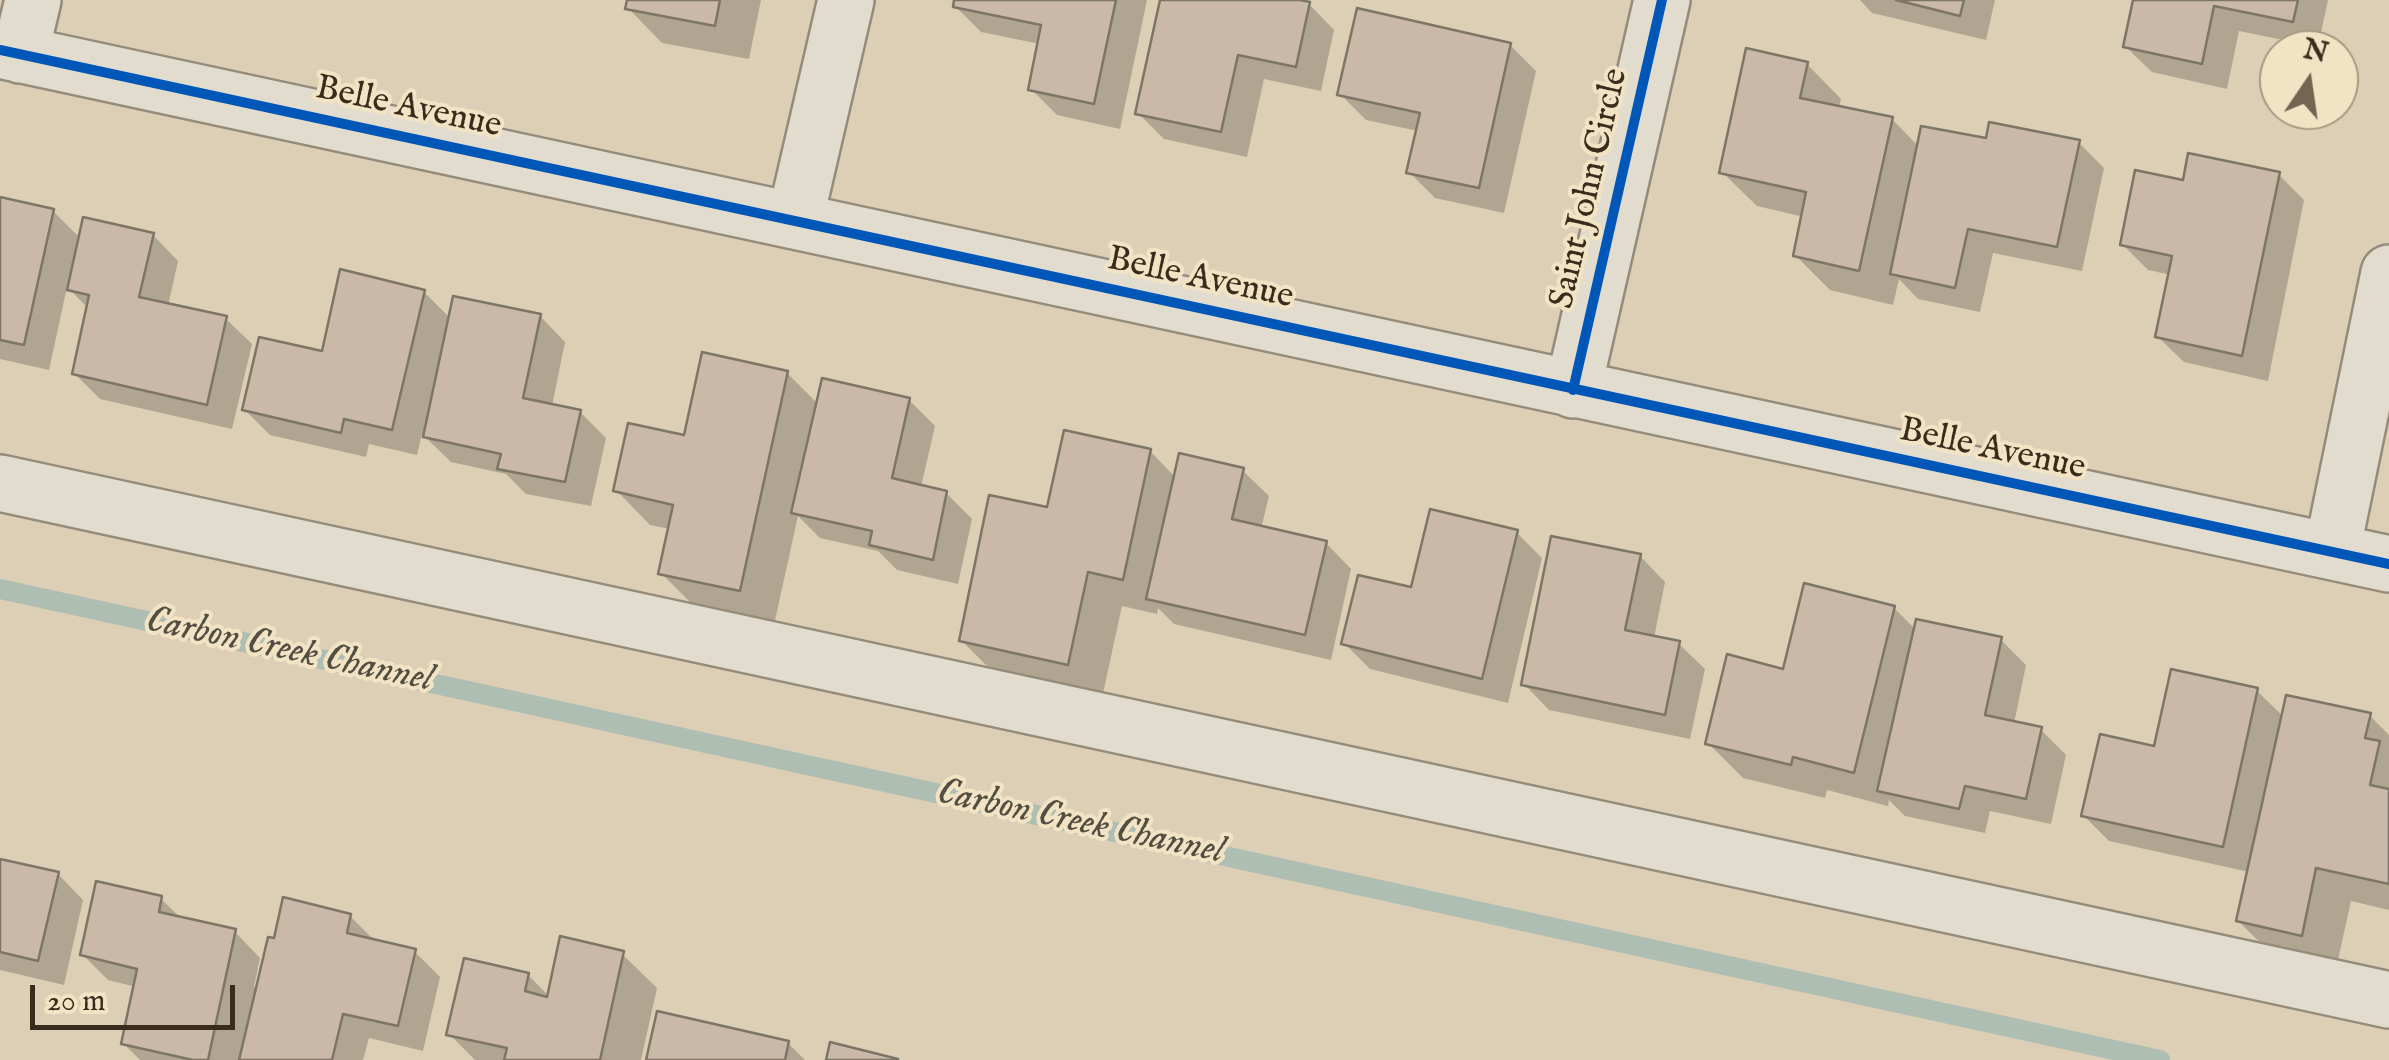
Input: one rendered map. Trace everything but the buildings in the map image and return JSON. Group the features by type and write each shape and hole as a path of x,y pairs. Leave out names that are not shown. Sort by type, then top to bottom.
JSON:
{"street":[{"path":"10,53 33,0"},
{"path":"794,220 846,0"},
{"name":"Saint John Circle","path":"1574,390 1662,0"},
{"name":"Belle Avenue","path":"10,53 2389,564"},
{"path":"2332,551 2389,272"},
{"path":"0,483 2389,1000"}],"waterway":[{"name":"Carbon Creek Channel","path":"0,589 2160,1060"}],"cycle path":[{"path":"1573,390 1662,0"},
{"path":"0,50 2389,564"}]}
